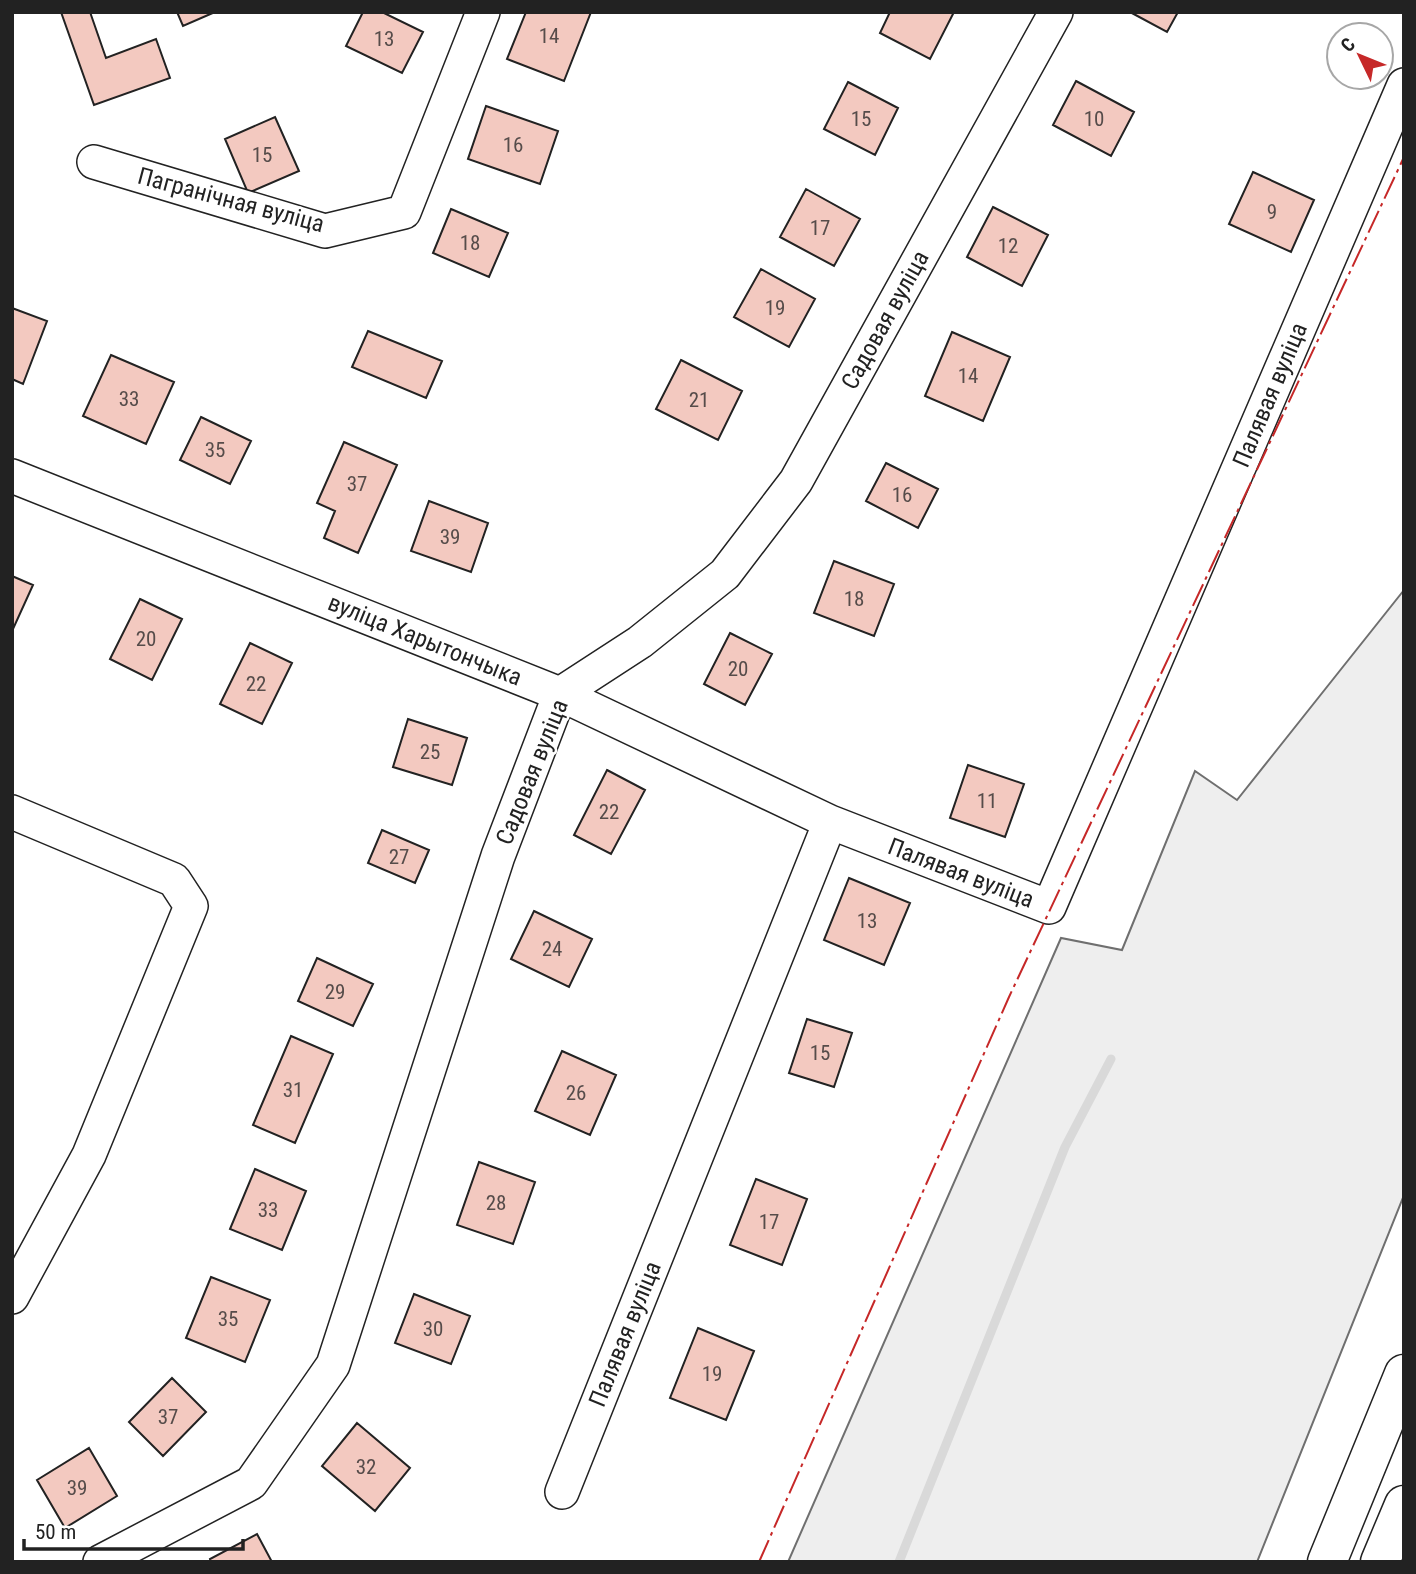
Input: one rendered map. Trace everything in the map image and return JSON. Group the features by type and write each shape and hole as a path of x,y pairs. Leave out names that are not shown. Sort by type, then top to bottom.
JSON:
{"highway":[{"path":"1327,1562 1404,1374"},
{"path":"1380,1562 1404,1505"}],"street":[{"name":"Пагранічная вуліца","path":"94,162 325,231 404,212 483,12"},
{"name":"Садовая вуліца","path":"100,1562 251,1483 333,1365 498,856 560,694 640,642 725,574 796,481 1056,12"},
{"name":"Палявая вуліца","path":"562,1492 830,822 1049,907 1404,85"},
{"name":"вуліца Харытончыка","path":"12,476 560,694 830,822"},
{"path":"12,812 174,880 191,906 89,1155 12,1297"}],"shaded area":[{"path":"1404,590 1404,1195 1257,1562 788,1562 1061,938 1122,950 1195,771 1237,800"}],"building":[{"path":"61,12 90,12 106,58 156,39 170,78 94,105"},
{"path":"177,12 215,12 183,26"},
{"path":"363,12 382,12 423,32 402,73 346,46"},
{"path":"526,12 591,12 564,81 507,59"},
{"path":"890,12 954,12 930,59 880,33"},
{"path":"1130,12 1178,12 1167,32"},
{"path":"1076,81 1134,112 1111,156 1053,125"},
{"path":"848,82 898,108 875,155 824,129"},
{"path":"486,106 558,131 540,184 468,159"},
{"path":"275,117 299,171 248,193 225,139"},
{"path":"1253,172 1314,200 1291,252 1229,224"},
{"path":"806,189 860,219 834,266 780,237"},
{"path":"993,207 1048,235 1022,286 967,257"},
{"path":"451,209 508,233 489,277 433,253"},
{"path":"761,269 815,299 789,347 734,317"},
{"path":"12,308 47,321 23,384 12,379"},
{"path":"368,331 442,361 426,398 352,367"},
{"path":"952,332 1010,357 983,421 925,396"},
{"path":"111,355 174,382 146,444 83,416"},
{"path":"681,360 742,391 718,440 656,409"},
{"path":"201,417 251,441 230,484 180,460"},
{"path":"344,442 397,465 358,553 324,538 335,511 317,503"},
{"path":"886,463 938,489 918,528 866,501"},
{"path":"429,501 488,523 471,572 411,551"},
{"path":"834,561 894,584 874,636 814,613"},
{"path":"12,576 33,585 13,629 12,629"},
{"path":"140,599 182,619 152,680 110,659"},
{"path":"730,633 772,654 745,705 704,684"},
{"path":"250,643 292,663 262,724 220,704"},
{"path":"408,719 467,738 452,785 393,767"},
{"path":"968,765 1024,784 1005,837 950,818"},
{"path":"607,770 645,790 611,854 574,835"},
{"path":"382,830 429,850 415,883 368,863"},
{"path":"849,878 910,903 884,965 824,940"},
{"path":"534,911 592,939 569,987 511,959"},
{"path":"317,958 373,984 353,1026 298,1001"},
{"path":"807,1019 852,1033 834,1087 789,1073"},
{"path":"291,1036 333,1054 295,1143 253,1125"},
{"path":"562,1051 616,1075 590,1135 535,1111"},
{"path":"479,1162 535,1182 513,1244 457,1225"},
{"path":"255,1169 306,1191 282,1250 230,1229"},
{"path":"756,1179 807,1199 782,1265 730,1245"},
{"path":"211,1277 270,1300 245,1362 186,1338"},
{"path":"414,1294 470,1316 451,1364 395,1343"},
{"path":"698,1328 754,1351 726,1420 670,1398"},
{"path":"172,1378 206,1412 163,1456 129,1422"},
{"path":"357,1423 410,1468 375,1511 322,1466"},
{"path":"89,1448 117,1496 65,1528 37,1480"},
{"path":"257,1534 272,1562 211,1562 210,1559"}],"waterway":[{"path":"899,1562 1065,1147 1111,1059"}],"power":[{"path":"759,1562 1009,997 1404,157"}]}
